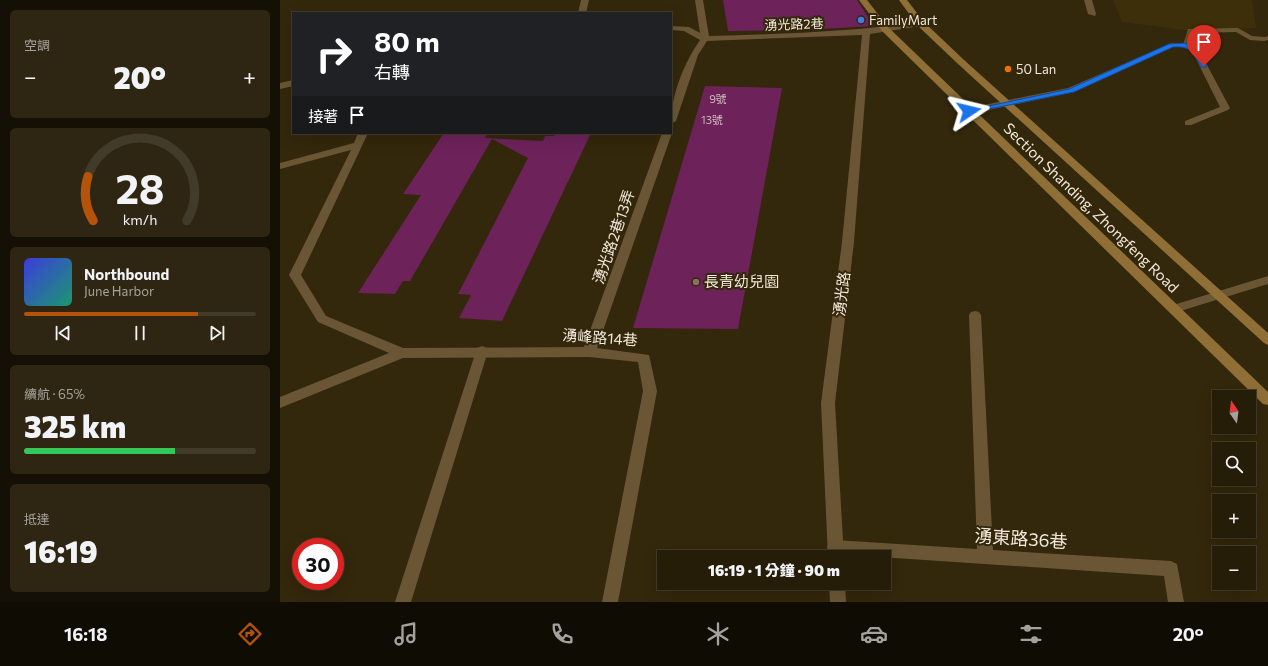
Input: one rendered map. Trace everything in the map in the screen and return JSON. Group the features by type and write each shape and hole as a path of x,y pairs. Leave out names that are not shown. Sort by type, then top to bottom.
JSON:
{"main road":[{"name":"Section Shanding, Zhongfeng Road","path":"863,0 885,29 1268,400"},
{"name":"Section Shanding, Zhongfeng Road","path":"903,0 921,24 1007,104 1268,340"}],"street":[{"path":"582,12 585,0"},
{"path":"672,118 694,56 705,39 699,0"},
{"path":"1088,0 1092,14"},
{"name":"湧光路2巷","path":"672,28 686,29 705,39 807,36 866,32 921,24"},
{"path":"1187,45 1192,31 1238,30 1250,38 1266,38"},
{"name":"湧光路","path":"835,550 828,403 848,242 866,32"},
{"path":"969,111 1071,90 1172,45 1187,45 1196,52 1225,108 1188,122"},
{"path":"280,86 292,83"},
{"path":"363,134 295,275 322,319 402,353"},
{"name":"湧光路2巷13弄","path":"590,352 667,134"},
{"path":"280,166 357,146"},
{"path":"1174,309 1268,280"},
{"path":"975,315 985,557"},
{"path":"403,602 482,352"},
{"name":"湧峰路14巷","path":"402,353 590,352 644,358 650,391 610,602"},
{"path":"280,403 402,353"},
{"name":"湧東路36巷","path":"891,554 985,557 1171,569 1176,602"},
{"path":"837,590 838,602"}],"shaded area":[{"path":"1113,0 1252,0 1256,28 1191,31 1122,22"}],"building":[{"path":"723,0 857,0 874,26 804,30 728,31"},
{"path":"705,86 782,88 738,329 633,328"},
{"path":"443,134 487,134 485,138 543,141 545,136 554,136 555,134 591,134 502,321 459,318 471,295 458,294 528,158 492,139 410,281 403,281 395,294 358,293 421,195 403,194"}],"place":[{"name":"FamilyMart","path":"861,20"},
{"name":"50 Lan","path":"1008,69"},
{"name":"長青幼兒園","path":"696,282"}],"route":[{"path":"969,111 1071,90 1172,45 1187,45 1196,52 1204,66"}]}
